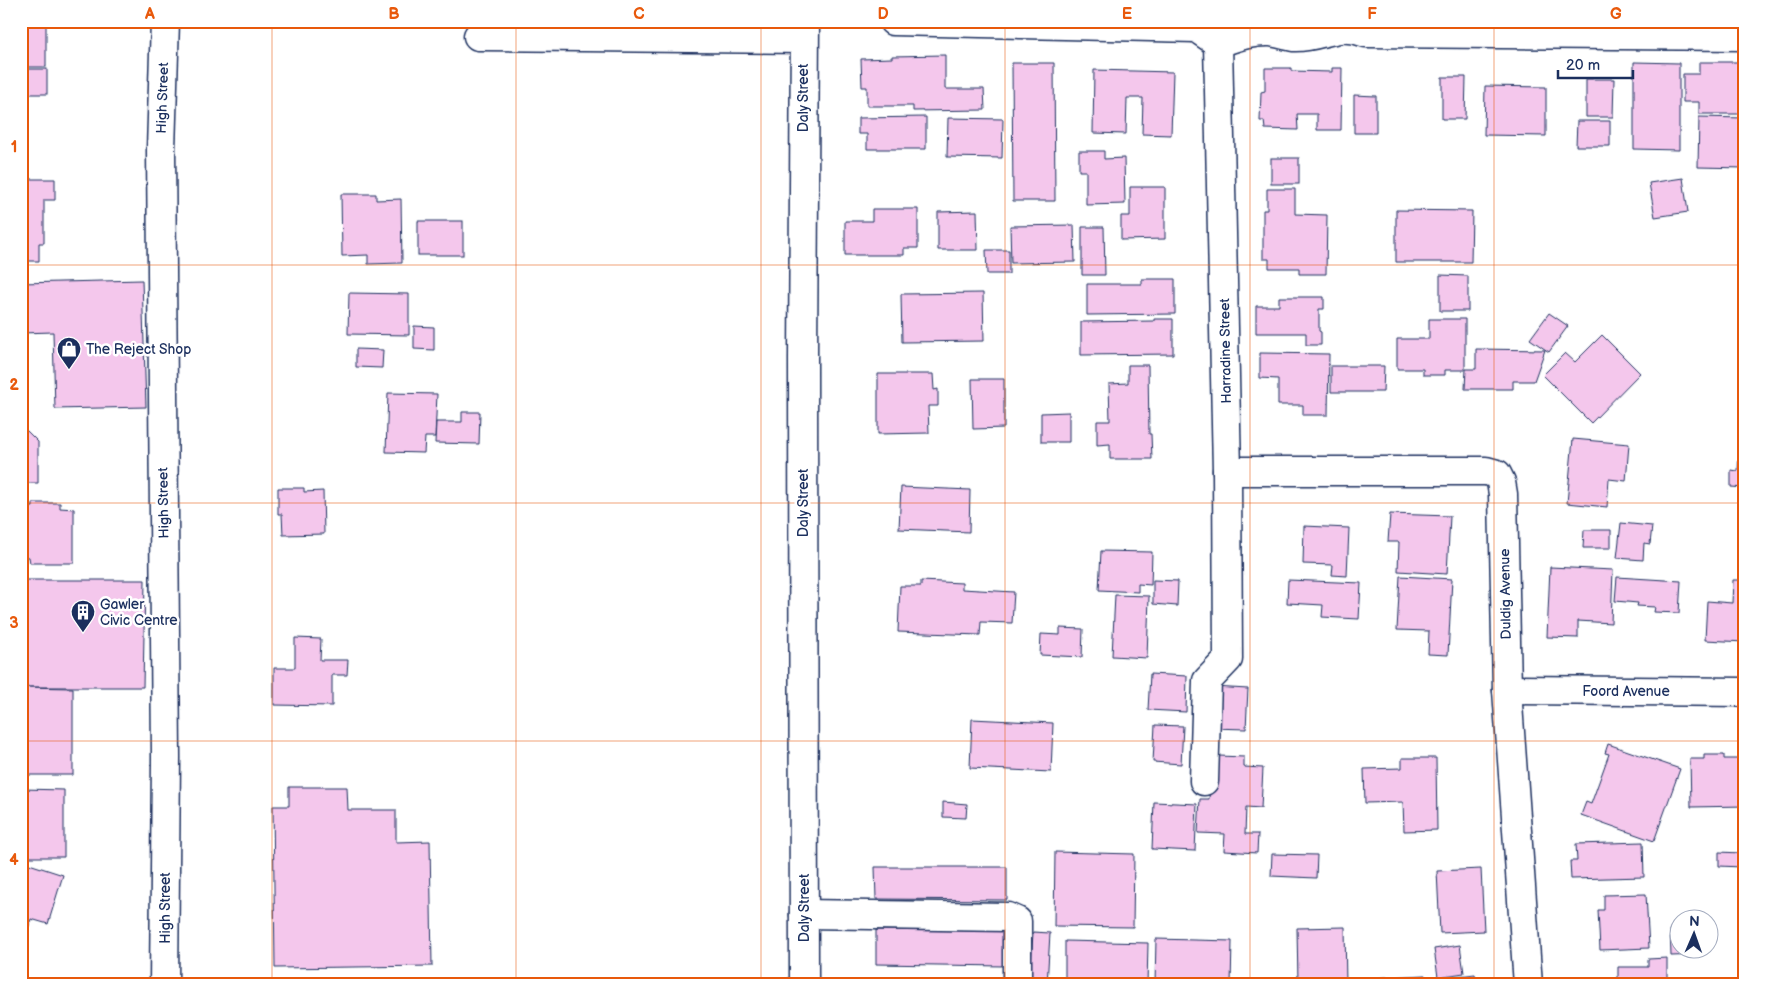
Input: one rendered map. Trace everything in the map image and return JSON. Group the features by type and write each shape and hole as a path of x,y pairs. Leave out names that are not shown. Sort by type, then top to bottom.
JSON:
{"street":[{"name":"High Street","path":"164,985 166,756 161,150 165,21"},
{"path":"893,21 1196,28 1218,43 1252,32 1272,32 1294,37 1340,28 1355,29 1366,33 1745,36"},
{"path":"478,36 685,29 804,30"},
{"name":"Daly Street","path":"804,30 804,985"},
{"name":"Harradine Street","path":"1204,781 1207,681 1228,659 1227,471 1218,43"},
{"name":"Duldig Avenue","path":"1227,471 1486,471 1497,474 1501,482 1503,494 1506,690 1528,985"},
{"name":"Foord Avenue","path":"1506,690 1745,692"},
{"path":"804,914 1008,917 1017,921 1017,985"}],"building":[{"path":"21,21 46,21 46,67 21,67"},
{"path":"945,55 945,89 984,89 985,110 913,111 913,106 867,106 867,87 862,87 861,59 892,58 892,56"},
{"path":"1634,62 1679,63 1679,150 1634,149"},
{"path":"1699,62 1745,62 1745,114 1699,114 1699,102 1683,102 1683,74 1699,74"},
{"path":"1012,63 1054,63 1055,201 1013,201"},
{"path":"1265,68 1291,68 1291,71 1332,72 1332,68 1342,68 1341,130 1317,130 1317,114 1297,114 1298,130 1265,129 1264,121 1260,121 1261,92 1265,91"},
{"path":"21,69 47,69 47,94 21,94"},
{"path":"1094,70 1173,72 1171,135 1142,134 1143,98 1127,98 1126,134 1093,133"},
{"path":"1442,77 1466,77 1465,119 1442,119"},
{"path":"1586,79 1614,79 1613,117 1586,117"},
{"path":"1485,86 1546,87 1546,136 1484,135"},
{"path":"1354,95 1376,96 1376,133 1354,133"},
{"path":"926,117 926,149 867,149 867,134 858,134 858,118"},
{"path":"1699,117 1745,118 1745,168 1698,167"},
{"path":"948,118 1003,119 1002,158 947,157"},
{"path":"1577,121 1610,121 1610,146 1576,146"},
{"path":"1079,151 1104,151 1104,159 1124,158 1125,204 1086,205 1086,171 1079,171"},
{"path":"1271,158 1299,158 1299,184 1271,184"},
{"path":"1683,178 1688,212 1655,217 1649,183"},
{"path":"21,179 55,179 55,200 44,200 44,243 39,243 39,261 21,261"},
{"path":"1130,187 1165,187 1165,239 1121,240 1121,216 1130,216"},
{"path":"1267,189 1295,189 1295,214 1327,215 1326,274 1299,274 1299,268 1269,268 1269,259 1263,259 1263,210 1267,210"},
{"path":"341,194 376,194 376,200 401,199 402,263 368,264 368,255 342,256"},
{"path":"872,209 918,209 918,248 904,248 904,255 845,255 845,221 872,221"},
{"path":"1396,210 1472,211 1471,262 1396,262"},
{"path":"977,211 978,250 938,250 938,212"},
{"path":"418,221 463,221 463,255 418,255"},
{"path":"1074,225 1075,262 1011,263 1010,226"},
{"path":"1082,227 1104,227 1105,275 1082,275"},
{"path":"986,250 1009,250 1009,274 987,274"},
{"path":"1440,275 1468,276 1468,311 1440,311"},
{"path":"1142,279 1175,279 1175,314 1087,315 1087,284 1142,284"},
{"path":"142,280 146,407 55,409 53,332 21,333 21,283"},
{"path":"349,293 409,294 409,335 348,334"},
{"path":"983,293 984,341 902,342 901,294"},
{"path":"1279,297 1324,297 1324,309 1319,309 1321,345 1306,345 1306,333 1256,333 1256,306 1279,306"},
{"path":"1549,313 1568,326 1549,352 1530,339"},
{"path":"1154,319 1173,319 1173,354 1081,355 1081,322 1154,321"},
{"path":"1429,319 1465,319 1465,370 1445,370 1445,375 1423,375 1423,369 1397,369 1397,339 1429,339"},
{"path":"414,326 434,327 434,350 414,349"},
{"path":"1602,335 1640,373 1591,423 1543,375 1565,353 1575,362"},
{"path":"356,349 383,350 382,368 356,367"},
{"path":"1476,349 1545,350 1534,381 1513,381 1513,389 1465,389 1466,369 1476,369"},
{"path":"1260,353 1329,354 1328,415 1303,415 1303,405 1278,405 1278,379 1260,378"},
{"path":"1128,365 1148,365 1149,434 1151,434 1152,459 1110,459 1110,444 1097,445 1097,421 1110,421 1109,384 1128,383"},
{"path":"1331,366 1384,366 1383,392 1331,392"},
{"path":"878,374 933,374 934,390 938,389 938,406 928,406 929,433 878,434"},
{"path":"972,379 1004,379 1004,428 973,429"},
{"path":"388,393 437,394 435,437 425,437 424,453 386,452"},
{"path":"462,412 480,412 479,444 435,443 436,422 462,422"},
{"path":"1069,412 1069,442 1041,442 1041,413"},
{"path":"21,431 27,431 38,442 38,483 21,483"},
{"path":"1573,439 1629,444 1626,481 1609,479 1607,507 1567,503"},
{"path":"1739,449 1745,449 1745,488 1731,487 1731,470 1738,471"},
{"path":"901,487 970,490 969,532 899,529"},
{"path":"278,488 304,488 304,492 323,491 324,534 283,535 282,514 278,514"},
{"path":"33,503 60,503 60,508 74,509 74,563 30,563 29,557 21,556 21,507 33,507"},
{"path":"1390,514 1450,516 1447,574 1398,571 1399,542 1388,542"},
{"path":"1621,523 1652,526 1650,544 1644,543 1643,560 1617,558"},
{"path":"1304,526 1349,528 1347,576 1332,575 1333,565 1303,564"},
{"path":"1584,530 1611,530 1611,548 1583,548"},
{"path":"1101,551 1152,552 1151,585 1138,584 1138,592 1099,590"},
{"path":"1550,567 1613,570 1611,623 1578,621 1578,638 1547,637"},
{"path":"1400,576 1452,579 1448,655 1428,654 1429,631 1397,630"},
{"path":"1617,577 1681,581 1679,613 1654,612 1655,607 1637,606 1638,603 1615,601"},
{"name":"Gawler Civic Centre","path":"21,580 145,580 143,687 21,687"},
{"path":"1153,580 1178,581 1177,606 1153,604"},
{"path":"1288,580 1361,583 1359,619 1322,617 1323,605 1287,603"},
{"path":"1733,580 1745,580 1745,642 1705,640 1707,601 1732,603"},
{"path":"921,581 962,583 962,589 1014,592 1012,623 981,622 980,635 898,632 900,586 921,586"},
{"path":"1115,595 1149,596 1147,658 1112,656"},
{"path":"1060,628 1083,629 1082,657 1040,655 1041,634 1060,635"},
{"path":"295,638 321,639 320,660 348,660 347,675 332,675 332,706 274,705 274,668 295,668"},
{"path":"1150,674 1187,676 1186,712 1148,710"},
{"path":"21,687 73,688 73,775 21,775"},
{"path":"1213,687 1248,689 1246,729 1211,728"},
{"path":"972,719 1053,723 1051,772 970,768"},
{"path":"1155,725 1183,726 1181,764 1153,762"},
{"path":"1608,744 1680,769 1654,841 1581,815 1586,802 1591,804 1609,754 1605,753"},
{"path":"1704,755 1724,755 1724,759 1745,759 1745,806 1691,807 1690,759 1704,759"},
{"path":"1219,756 1244,757 1244,767 1263,768 1261,808 1246,807 1245,834 1258,834 1257,853 1224,851 1225,834 1198,833 1200,799 1209,799 1210,783 1218,784"},
{"path":"1402,758 1436,758 1437,830 1404,831 1403,802 1365,803 1364,769 1402,768"},
{"path":"289,787 347,787 348,810 396,810 396,842 430,841 432,966 275,968 273,806 289,806"},
{"path":"22,789 64,790 64,857 21,857"},
{"path":"943,802 967,804 966,818 943,817"},
{"path":"1154,802 1197,804 1195,851 1152,849"},
{"path":"1643,842 1644,877 1571,879 1570,861 1577,861 1576,844"},
{"path":"1055,852 1134,854 1133,927 1054,926"},
{"path":"1719,852 1742,853 1742,867 1719,866"},
{"path":"1272,854 1317,855 1316,878 1271,876"},
{"path":"23,862 63,875 48,924 31,919 28,929 21,926 21,866"},
{"path":"875,867 1007,867 1007,900 876,899"},
{"path":"1481,869 1484,931 1440,933 1437,871"},
{"path":"1646,894 1649,948 1600,950 1598,910 1604,910 1604,895"},
{"path":"1345,927 1346,985 1275,985 1275,983 1298,983 1297,928"},
{"path":"876,930 1004,931 1004,966 876,964"},
{"path":"1033,932 1050,933 1047,985 1030,985"},
{"path":"1156,939 1232,941 1231,985 1155,985"},
{"path":"1065,941 1148,943 1147,985 1065,985"},
{"path":"1460,945 1464,973 1438,977 1434,949"},
{"path":"1667,958 1667,985 1609,985 1609,980 1618,980 1618,967 1648,967 1648,959"},
{"path":"1475,974 1477,985 1443,985 1442,978"},
{"path":"1425,975 1426,985 1370,985 1370,978"}],"place":[{"name":"The Reject Shop","path":"69,370"},
{"name":"Gawler Civic Centre","path":"83,633"}]}
